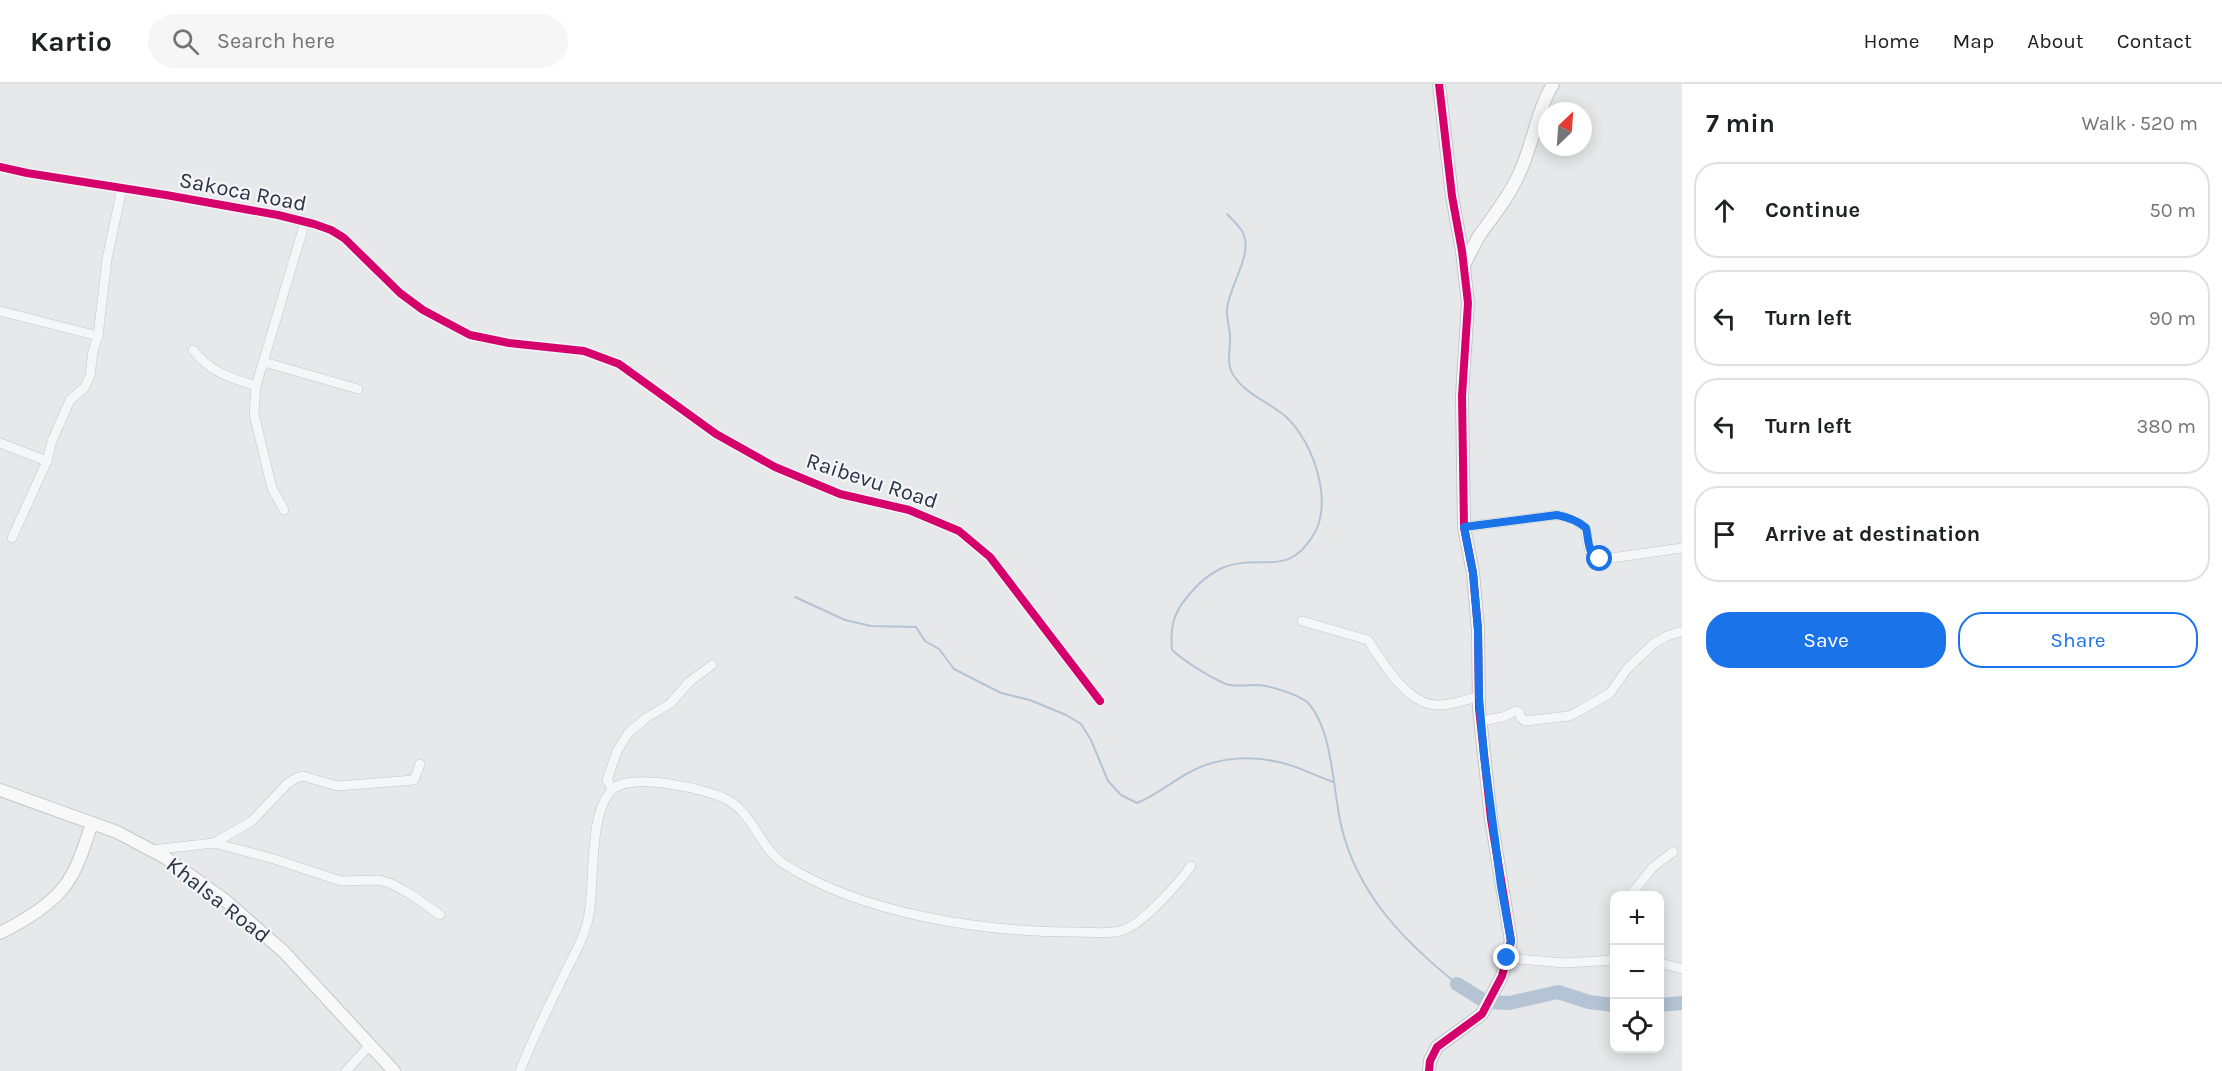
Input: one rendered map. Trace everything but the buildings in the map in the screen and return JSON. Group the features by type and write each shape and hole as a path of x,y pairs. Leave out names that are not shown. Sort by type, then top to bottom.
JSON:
{"street":[{"path":"1429,1071 1430,1061 1437,1047 1482,1014 1493,994 1507,958 1510,934 1491,819 1479,697 1478,630 1474,585 1464,527 1462,396 1468,303 1458,223 1452,196 1439,84"},
{"path":"1463,266 1518,175 1534,138 1544,98 1553,84"},
{"name":"Sakoca Road","path":"0,167 305,222 331,230 344,238 408,299 423,310 470,335 509,344 584,351 619,364"},
{"path":"12,538 47,461 52,441 69,400 84,388 90,376 93,351 98,336 107,259 122,188"},
{"path":"284,510 272,488 254,414 256,386 305,222"},
{"path":"0,311 98,336"},
{"path":"193,350 202,362 215,372 256,386"},
{"path":"264,362 358,388"},
{"name":"Raibevu Road","path":"619,364 716,434 775,466 840,494 909,510 959,531 990,557 1100,701"},
{"path":"0,443 47,461"},
{"path":"1464,527 1557,515 1574,519 1586,528 1590,553 1595,558 1604,559 1682,548"},
{"path":"1302,621 1368,640 1388,671 1415,698 1437,705 1479,697"},
{"path":"1481,721 1503,717 1516,711 1525,721 1569,716 1610,693 1627,669 1653,644 1667,636 1682,632"},
{"path":"612,789 607,780 609,773 617,751 629,732 675,699 689,682 712,665"},
{"path":"214,843 252,821 287,783 296,778 303,776 337,786 387,780 410,781 414,780 420,764"},
{"path":"520,1071 585,930 591,902 596,835 606,800 612,789 626,782 638,781 686,787 719,796 738,807 746,815 765,846 782,862 825,886 891,909 916,915 1008,929 1067,932 1127,929 1178,885 1191,866"},
{"name":"Khalsa Road","path":"0,790 117,832 166,858 226,902 284,952 394,1071"},
{"path":"0,933 28,918 64,887 81,854 92,823"},
{"path":"152,850 214,843 274,859 341,881 379,880 412,895 440,915"},
{"path":"1634,891 1653,867 1673,852"},
{"path":"1507,958 1565,963 1610,960"},
{"path":"1664,964 1682,969"},
{"path":"346,1071 370,1045"}],"waterway":[{"path":"1227,214 1242,231 1245,240 1243,259 1227,309 1230,367 1243,387 1280,412 1301,435 1316,468 1322,503 1320,520 1304,548 1294,556 1283,561 1236,564 1222,568 1203,580 1183,602 1176,615 1172,628 1172,650 1198,669 1226,684 1268,686 1297,696 1308,703 1323,729 1331,761 1341,825 1358,873 1385,914 1401,933 1457,984"},
{"path":"795,597 845,620 871,626 916,627 925,641 939,649 954,669 1001,693 1030,700 1081,724 1091,740 1108,781 1121,795 1137,803 1201,767 1225,760 1249,758 1274,761 1334,782"},
{"path":"1457,984 1486,1002 1509,1003 1558,992 1589,1002 1610,1005"},
{"path":"1664,1005 1682,1003"}],"cycle path":[{"path":"1429,1071 1430,1061 1437,1047 1482,1014 1502,976 1511,941 1491,819 1479,708 1478,630 1473,573 1464,527 1462,396 1468,303 1452,196 1439,84"},
{"path":"0,167 278,215 314,224 344,238 400,293 423,310 470,335 509,343 584,351 619,364 716,434 775,467 840,494 909,510 959,531 990,557 1100,701"}],"route":[{"path":"1507,958 1511,941 1510,928 1491,819 1479,697 1478,630 1473,573 1464,527 1557,515 1566,516 1586,528 1590,553 1600,559"}]}
